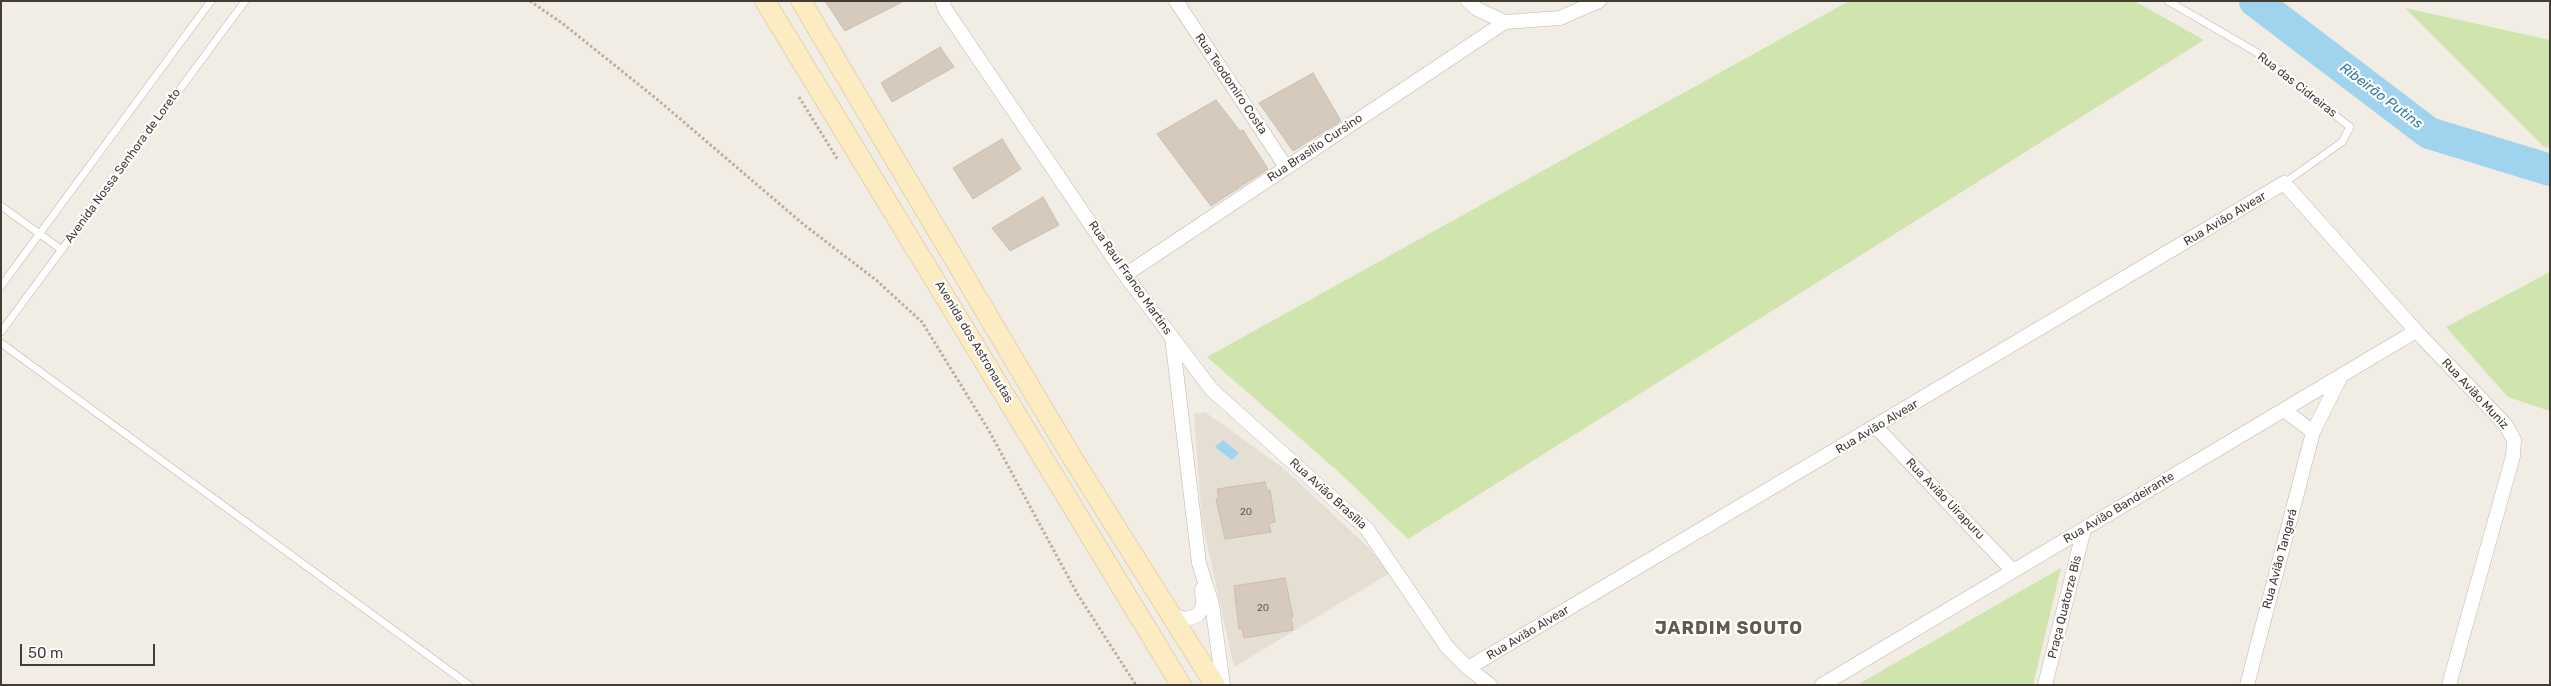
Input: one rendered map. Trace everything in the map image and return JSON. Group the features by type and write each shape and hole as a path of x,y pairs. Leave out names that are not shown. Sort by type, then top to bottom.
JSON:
{"main road":[{"name":"Avenida dos Astronautas","path":"765,1 1181,685"},
{"name":"Avenida dos Astronautas","path":"801,1 1164,607 1215,685"}],"street":[{"name":"Rua Raul Franco Martins","path":"942,1 945,9 1125,274 1172,337 1199,564 1212,604 1223,685"},
{"name":"Rua Teodomiro Costa","path":"1176,1 1286,167"},
{"path":"1468,1 1477,9 1504,22 1560,18 1599,1"},
{"name":"Rua Brasílio Cursino","path":"1125,274 1504,22"},
{"name":"Rua Avião Muniz","path":"2284,183 2416,331 2505,424 2514,440 2513,456 2450,685"},
{"name":"Rua Avião Alvear","path":"1468,668 2284,183"},
{"name":"Rua Avião Bandeirante","path":"1822,685 2416,331"},
{"name":"Rua Avião Brasília","path":"1172,337 1212,390 1367,529 1447,647 1468,668 1490,685"},
{"name":"Rua Avião Tangará","path":"2246,685 2313,432 2340,378"},
{"path":"2284,410 2313,432"},
{"name":"Rua Avião Uirapuru","path":"1876,427 2013,571"},
{"name":"Praça Quatorze Bis","path":"2045,685 2084,529"},
{"path":"1164,607 1178,617 1186,619 1198,615 1202,606 1199,564"}],"lane":[{"path":"1,286 211,1"},
{"name":"Avenida Nossa Senhora de Loreto","path":"1,332 245,1"},
{"name":"Rua das Cidreiras","path":"2168,1 2256,52 2350,127 2342,142 2284,183"},
{"path":"1,206 62,250"},
{"path":"1,343 469,685"}],"path":[{"path":"530,1 562,23 658,100 803,224 876,280 922,322 988,429 1078,595 1136,685"}],"shaded area":[{"path":"1205,412 1283,468 1368,547 1390,573 1234,667 1202,520 1194,414"}],"green space":[{"path":"1849,1 2134,1 2204,40 1408,539 1340,473 1207,357"},
{"path":"2405,8 2550,40 2550,148 2543,146"},
{"path":"2550,272 2550,411 2508,397 2446,327"},
{"path":"2061,568 2033,685 1857,685"}],"water":[{"path":"1223,440 1239,453 1232,460 1215,447"}],"building":[{"path":"825,1 904,1 845,31"},
{"path":"940,47 954,67 892,102 881,83"},
{"path":"1313,73 1341,121 1293,151 1259,103"},
{"path":"1216,100 1240,131 1243,130 1268,169 1211,206 1157,134"},
{"path":"1002,139 1021,169 973,199 953,168"},
{"path":"1043,197 1059,225 1010,251 992,228"},
{"path":"1265,482 1267,490 1270,490 1275,522 1269,523 1271,532 1225,539 1216,499 1219,498 1217,489"},
{"path":"1285,578 1293,617 1291,618 1293,630 1244,638 1242,629 1239,629 1234,586"}],"waterway":[{"name":"Ribeirão Putins","path":"2255,1 2429,133 2550,170"}],"district":[{"name":"JARDIM SOUTO","path":"1729,629"}]}
